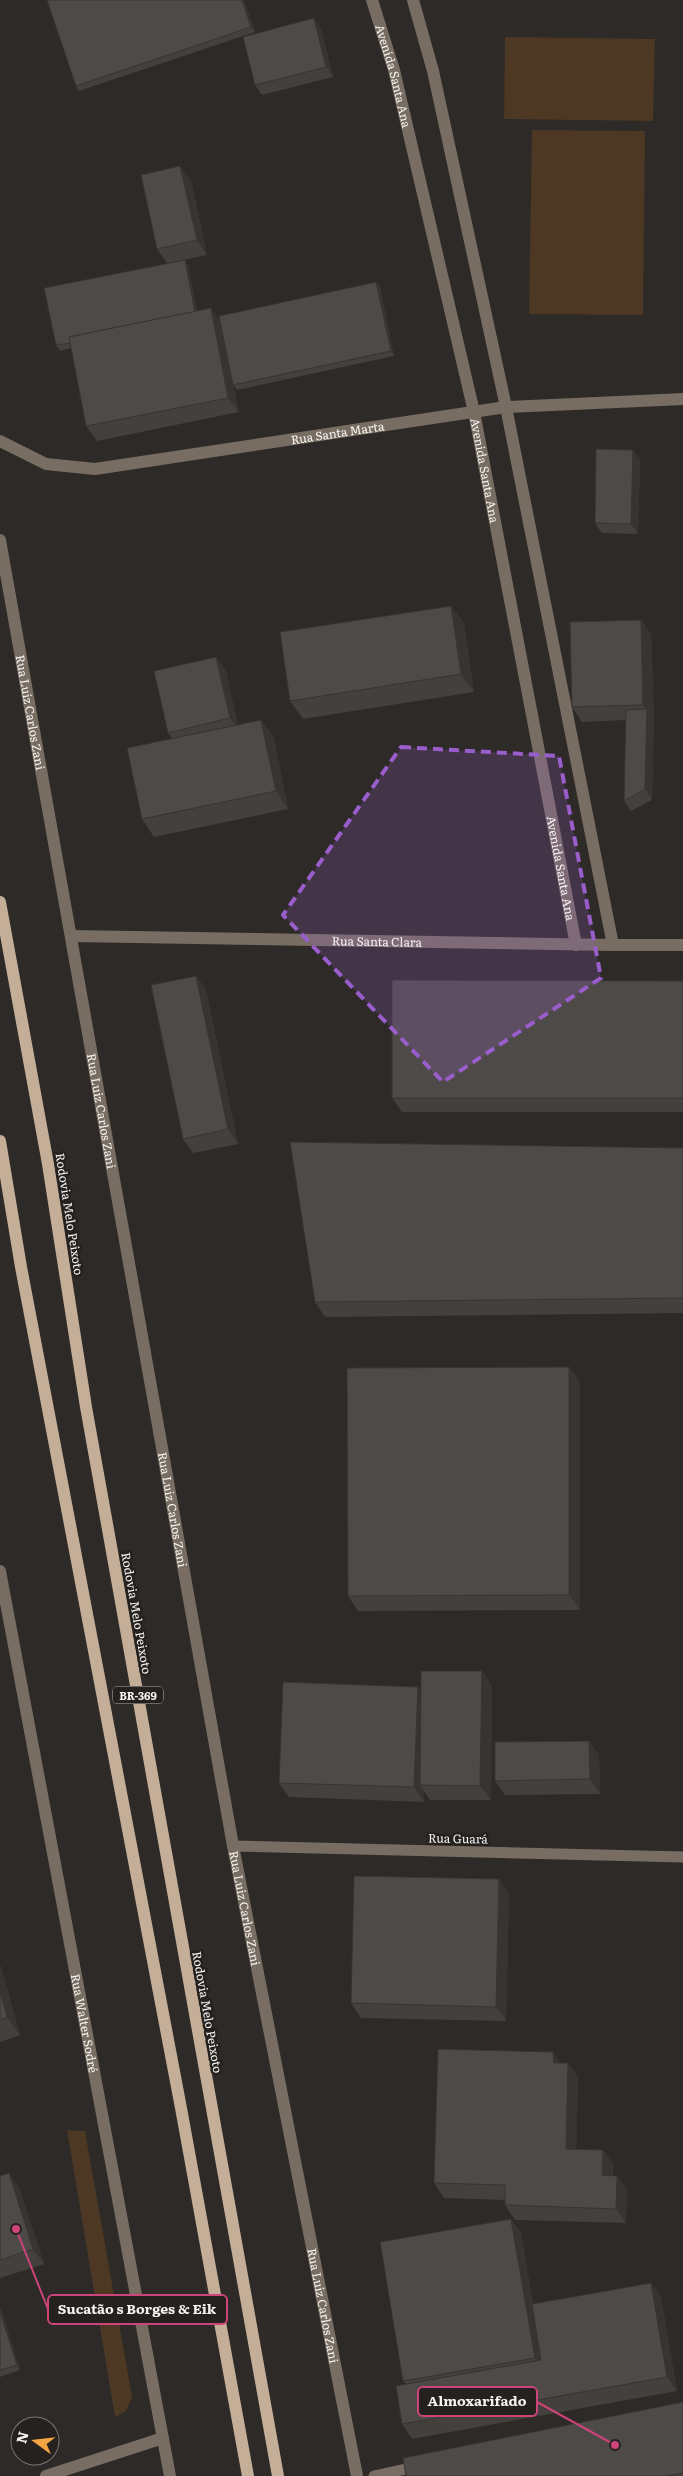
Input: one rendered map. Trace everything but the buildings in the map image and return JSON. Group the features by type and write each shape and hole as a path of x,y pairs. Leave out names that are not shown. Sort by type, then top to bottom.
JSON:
{"main road":[{"name":"Rodovia Melo Peixoto","path":"0,902 48,1164 86,1407 278,2476"},
{"name":"BR-369","path":"0,1141 23,1276 181,2108 248,2476"}],"street":[{"name":"Avenida Santa Ana","path":"372,0 394,70 474,412 576,944"},
{"path":"412,0 433,71 506,407 613,945"},
{"name":"Rua Santa Marta","path":"0,441 46,464 95,470 506,407 683,399"},
{"name":"Rua Luiz Carlos Zani","path":"0,540 233,1846 357,2476"},
{"name":"Rua Santa Clara","path":"70,936 613,945 683,944"},
{"name":"Rua Walter Sodré","path":"0,1571 170,2476"},
{"path":"46,2476 163,2438"}],"lane":[{"name":"Rua Guará","path":"233,1846 683,1858"},
{"path":"374,2476 432,2462"}],"highlighted area":[{"path":"401,747 559,756 601,978 443,1082 283,915"}],"shaded area":[{"path":"505,37 655,39 653,121 504,119"},
{"path":"532,130 645,131 643,315 529,314"},
{"path":"67,2130 85,2131 132,2397 126,2411 115,2417"}],"place":[{"name":"Sucatão s Borges & Eik","path":"16,2229"},
{"name":"Almoxarifado","path":"615,2445"}]}
